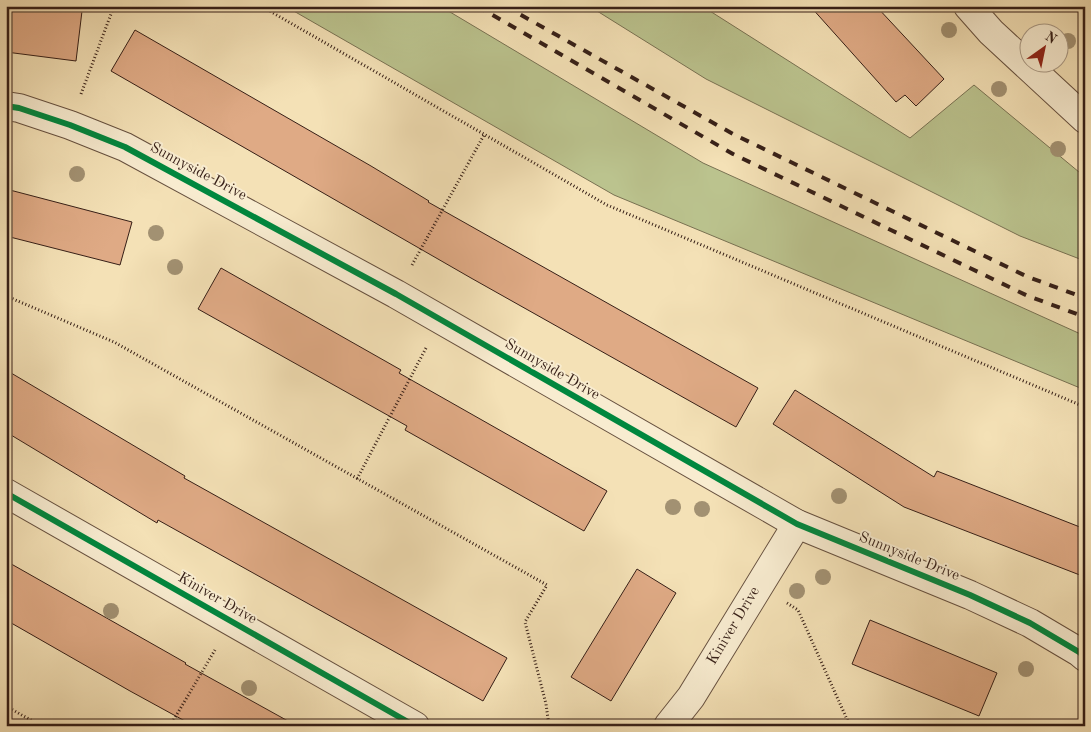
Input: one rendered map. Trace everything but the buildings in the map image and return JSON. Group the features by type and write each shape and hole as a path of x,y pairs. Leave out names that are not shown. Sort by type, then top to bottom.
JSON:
{"street":[{"path":"968,6 991,32 1085,119"},
{"name":"Sunnyside Drive","path":"6,106 19,108 70,125 125,147 396,294 797,524 970,595 1022,619 1085,657"},
{"name":"Kiniver Drive","path":"6,493 415,726"},
{"name":"Kiniver Drive","path":"668,726 690,697 797,524"}],"path":[{"path":"70,125 114,6"},
{"path":"262,6 607,205 1085,407"},
{"path":"396,294 484,135"},
{"path":"6,296 114,342 548,585 525,622 546,704 549,726"},
{"path":"357,479 441,321"},
{"path":"759,585 798,610 850,726"},
{"path":"170,726 231,622"},
{"path":"6,706 41,726"}],"green space":[{"path":"285,6 440,6 703,163 1085,336 1085,390 614,195"},
{"path":"589,6 702,6 910,138 974,85 1085,177 1085,261 1020,236 706,79"}],"railway":[{"path":"477,6 733,154 1028,296 1085,317"},
{"path":"505,6 733,134 1028,277 1085,298"}],"cycle path":[{"path":"6,106 19,108 70,125 125,147 396,294 797,524 970,595 1030,623 1085,657"},
{"path":"6,493 415,726"}]}
